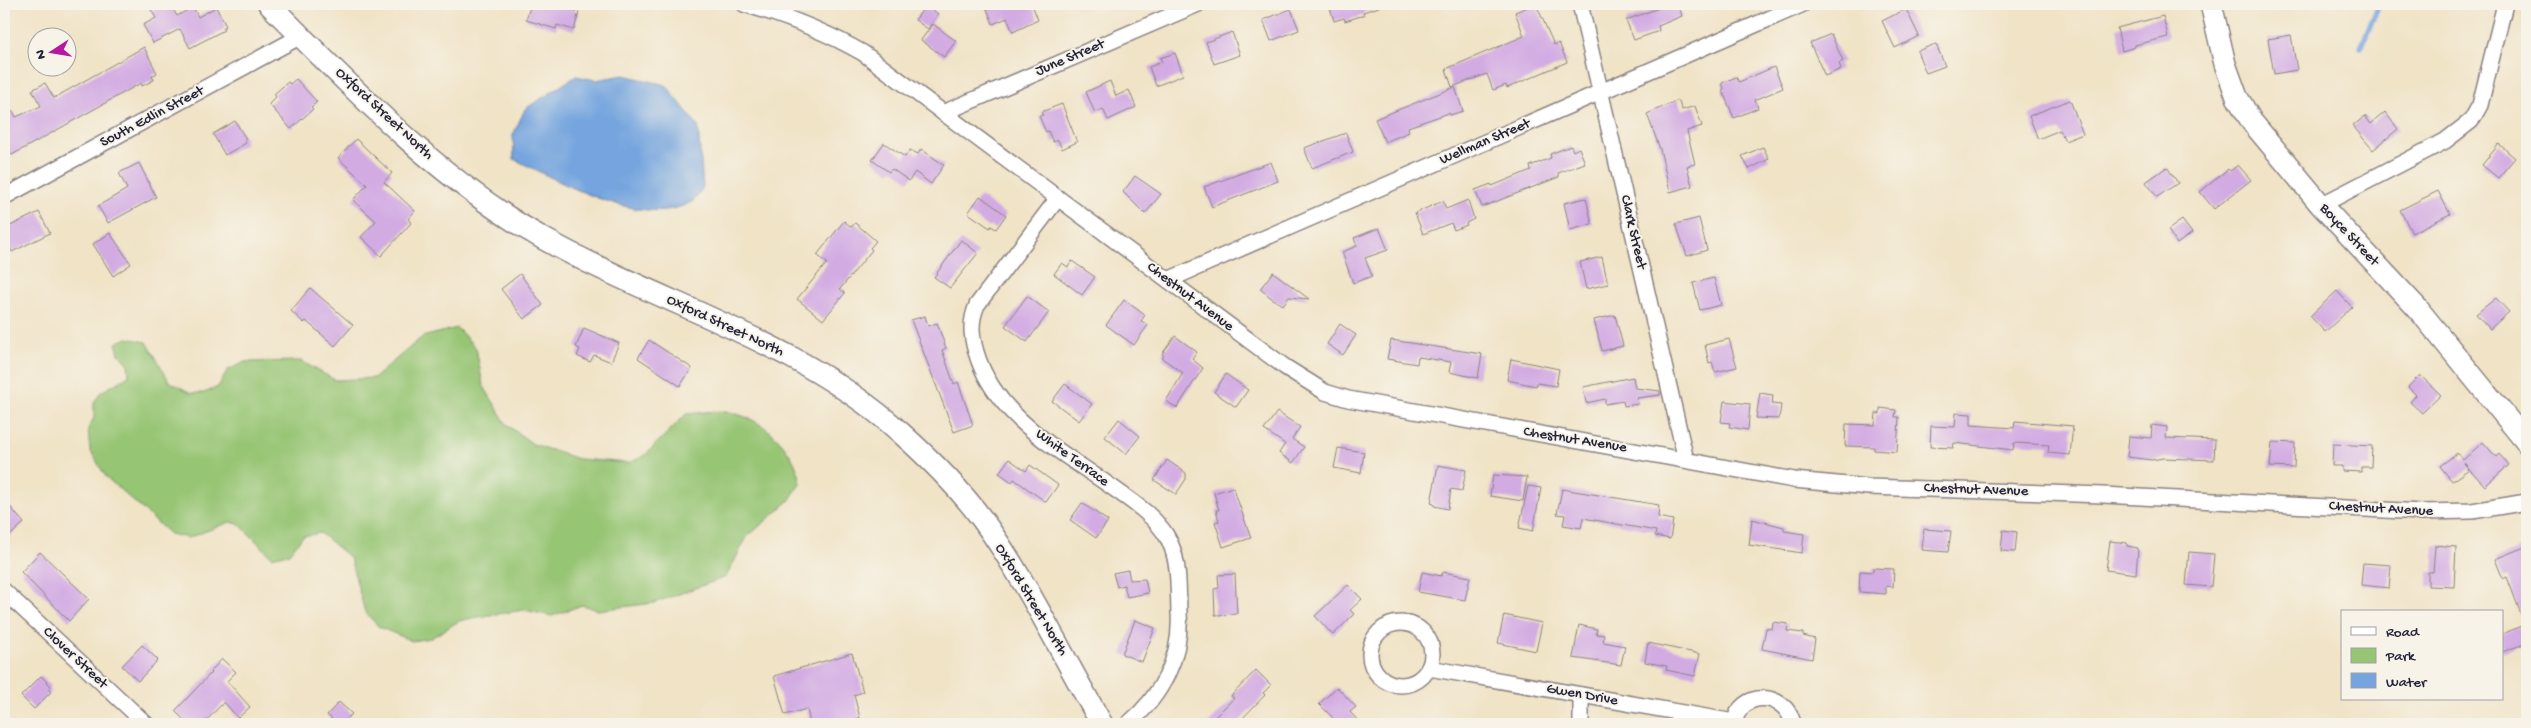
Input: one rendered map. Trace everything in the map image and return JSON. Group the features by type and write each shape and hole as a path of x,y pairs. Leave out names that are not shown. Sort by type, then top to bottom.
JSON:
{"street":[{"name":"Oxford Street North","path":"269,4 386,118 452,176 499,212 594,264 758,339 810,367 860,399 901,433 955,487 1004,551 1032,597 1102,724"},
{"name":"Chestnut Avenue","path":"744,4 788,16 836,37 863,53 1285,367 1325,392 1370,405 1794,480 1869,486 2113,495 2422,512 2472,511 2527,502"},
{"name":"June Street","path":"943,113 1198,4"},
{"name":"Clark Street","path":"1580,4 1686,460"},
{"name":"Wellman Street","path":"1168,280 1803,4"},
{"name":"Boyce Street","path":"2211,4 2225,64 2237,97 2252,122 2321,205 2418,309 2527,443"},
{"path":"2321,205 2445,141 2471,121 2480,105 2505,4"},
{"name":"South Edlin Street","path":"4,197 301,36"},
{"name":"White Terrace","path":"1058,198 977,305 973,314 972,335 979,362 987,380 1006,407 1031,429 1148,513 1166,535 1173,548 1176,563 1180,630 1178,644 1168,674 1157,694 1145,710 1128,724"},
{"name":"Clover Street","path":"4,591 146,724"},
{"path":"1393,624 1406,624 1418,628 1427,637 1432,649 1429,668 1421,678 1410,684 1396,685 1384,680 1372,665 1370,652 1374,640 1382,630 1393,624"},
{"name":"Gwen Drive","path":"1429,668 1734,723 1744,705 1762,698 1774,700 1786,707 1793,724"},
{"path":"1580,695 1580,724"}],"green space":[{"path":"457,328 476,348 483,385 507,425 533,444 578,459 629,463 644,456 686,414 711,411 726,412 752,420 774,435 784,445 791,457 801,482 789,501 747,537 726,577 654,603 598,610 582,605 552,616 524,610 478,617 459,621 431,638 412,641 379,627 365,612 350,558 320,533 303,536 289,553 272,557 239,524 230,522 188,538 170,534 106,477 90,450 88,428 94,418 94,403 101,392 129,376 128,363 119,354 116,343 127,338 147,342 169,381 191,393 204,393 218,387 228,370 245,362 301,361 335,380 374,378 422,337"}],"water":[{"path":"624,75 666,85 698,126 703,187 693,201 671,209 649,210 626,206 577,190 514,159 513,135 525,109 576,76 596,80"}],"building":[{"path":"163,4 170,4 177,16 193,7 198,17 216,7 226,26 223,28 224,30 190,48 180,29 153,43 143,25 156,18 151,10"},
{"path":"531,4 551,4 579,12 574,30 557,25 556,29 526,20"},
{"path":"985,4 1041,4 1033,7 1038,20 1013,32 1007,18 993,24"},
{"path":"1329,4 1378,4 1379,7 1363,12 1364,15 1345,21 1344,18 1334,21"},
{"path":"1536,4 1554,45 1559,43 1567,62 1507,88 1506,85 1493,90 1487,74 1452,87 1446,69 1524,36 1515,12"},
{"path":"1657,4 1678,4 1682,16 1658,26 1659,31 1634,40 1626,20 1659,8"},
{"path":"926,5 938,14 928,29 915,20"},
{"path":"1291,9 1299,30 1271,41 1263,20"},
{"path":"1906,9 1919,36 1895,48 1882,21"},
{"path":"2163,16 2168,37 2135,45 2135,47 2122,51 2117,28"},
{"path":"933,24 956,41 944,57 921,40"},
{"path":"1232,32 1240,55 1214,64 1206,42"},
{"path":"1831,34 1843,61 1839,63 1841,69 1825,76 1810,43"},
{"path":"2291,35 2297,70 2274,74 2268,39"},
{"path":"1936,44 1945,66 1926,73 1917,51"},
{"path":"144,47 157,73 152,76 154,80 142,86 141,83 12,155 4,141 4,117 13,111 16,117 41,106 32,90 45,83 54,98"},
{"path":"1175,53 1183,75 1156,86 1149,67 1162,62 1160,58"},
{"path":"1774,67 1783,88 1755,100 1758,108 1734,118 1722,90 1724,89 1722,83 1736,77 1739,82"},
{"path":"296,79 317,102 311,107 313,109 291,129 269,104 276,97 274,94 288,82 290,84"},
{"path":"1110,81 1116,96 1129,90 1136,107 1108,120 1103,109 1095,113 1086,92"},
{"path":"1455,87 1463,111 1450,115 1449,113 1408,127 1409,132 1385,142 1375,119"},
{"path":"1678,100 1682,110 1695,106 1702,126 1687,131 1695,164 1687,166 1692,186 1670,192 1660,149 1647,114"},
{"path":"2070,100 2083,134 2065,141 2060,130 2038,139 2029,116"},
{"path":"1062,104 1077,142 1062,149 1058,140 1053,142 1048,131 1046,132 1039,116 1043,115 1041,112"},
{"path":"2385,112 2398,129 2373,150 2353,126 2365,116 2371,124"},
{"path":"235,121 246,139 244,140 246,143 225,155 213,134"},
{"path":"1346,133 1353,152 1312,168 1304,148"},
{"path":"356,139 392,173 384,182 415,211 408,219 411,223 381,256 361,237 376,221 353,200 367,185 338,158"},
{"path":"884,143 905,157 910,150 918,154 921,149 944,165 931,184 915,172 909,181 892,169 889,172 872,160"},
{"path":"2499,144 2515,158 2498,178 2482,165"},
{"path":"1571,146 1573,151 1579,148 1585,163 1558,173 1559,177 1482,207 1475,190 1491,184 1492,186 1531,170 1530,166 1551,158 1550,154"},
{"path":"1763,147 1769,159 1749,169 1742,156"},
{"path":"1271,162 1278,181 1212,207 1204,187"},
{"path":"139,163 156,197 108,223 98,206 127,189 119,173"},
{"path":"2238,165 2251,180 2214,209 2200,192 2228,169 2230,171"},
{"path":"2167,167 2178,183 2157,197 2146,182"},
{"path":"1135,176 1161,194 1145,214 1123,192"},
{"path":"2438,191 2450,214 2412,233 2400,210"},
{"path":"980,196 1006,215 996,229 991,226 990,228 968,213"},
{"path":"1586,198 1592,224 1570,230 1564,203"},
{"path":"1468,200 1474,219 1466,223 1467,225 1454,230 1451,223 1423,234 1415,213 1443,201 1446,209"},
{"path":"39,212 50,233 12,252 4,237 4,229"},
{"path":"1699,218 1707,250 1687,256 1676,224"},
{"path":"2182,220 2192,233 2177,244 2168,230"},
{"path":"844,221 851,227 855,223 876,241 870,248 872,250 840,289 845,293 823,320 797,299 827,263 817,255"},
{"path":"1379,228 1388,250 1365,258 1372,276 1353,283 1342,252 1357,246 1354,238"},
{"path":"110,233 131,264 113,276 93,244"},
{"path":"961,240 978,253 950,288 934,277"},
{"path":"1602,257 1608,284 1586,289 1580,262"},
{"path":"1072,261 1095,277 1082,295 1054,274 1062,263 1068,267"},
{"path":"1273,272 1309,299 1289,297 1283,305 1274,300 1260,289"},
{"path":"520,274 543,305 524,319 501,289"},
{"path":"1714,278 1721,305 1700,310 1693,283"},
{"path":"310,288 353,325 335,346 306,321 304,323 291,311"},
{"path":"2337,291 2352,307 2325,332 2310,316"},
{"path":"1027,296 1049,312 1027,342 1005,326"},
{"path":"2496,298 2509,312 2490,329 2476,314"},
{"path":"1124,300 1145,315 1141,321 1148,325 1134,345 1106,325"},
{"path":"1615,315 1623,346 1602,351 1594,320"},
{"path":"925,316 928,326 937,323 946,348 942,350 954,384 958,382 973,425 954,432 911,320"},
{"path":"1340,324 1356,335 1343,355 1327,344"},
{"path":"584,328 619,343 611,362 594,355 590,362 577,356 580,349 576,347"},
{"path":"1175,336 1197,352 1192,359 1203,368 1177,408 1166,401 1183,373 1162,358 1164,356 1162,354"},
{"path":"1729,339 1737,367 1715,372 1712,362 1709,363 1705,345"},
{"path":"649,340 692,368 680,386 638,358"},
{"path":"1391,340 1482,354 1478,378 1449,372 1451,362 1418,357 1417,364 1387,359"},
{"path":"1511,359 1559,369 1556,386 1537,383 1536,386 1507,380"},
{"path":"1226,374 1248,390 1236,407 1214,392"},
{"path":"2420,375 2441,395 2422,413 2410,402 2416,395 2408,387"},
{"path":"1633,377 1635,388 1660,391 1660,395 1637,398 1638,404 1624,406 1623,401 1605,404 1605,399 1586,403 1583,387"},
{"path":"1065,384 1092,404 1079,421 1052,401"},
{"path":"1760,393 1773,395 1772,404 1781,405 1779,419 1756,418"},
{"path":"1724,401 1750,404 1748,430 1729,427 1730,423 1721,422"},
{"path":"1880,408 1896,410 1895,417 1899,417 1897,452 1874,450 1874,447 1845,446 1846,424 1875,425 1876,413 1880,414"},
{"path":"1277,412 1300,427 1292,439 1304,447 1293,463 1279,453 1285,444 1264,430"},
{"path":"1956,413 1971,414 1971,425 2014,428 2015,421 2073,426 2070,455 2048,453 2049,445 2014,443 2013,450 1954,443 1953,448 1930,447 1931,426 1955,427"},
{"path":"1119,419 1140,436 1126,454 1105,437"},
{"path":"2152,425 2167,427 2166,438 2215,440 2214,460 2163,458 2152,460 2127,457 2129,436 2151,438"},
{"path":"2272,442 2295,443 2294,468 2270,467"},
{"path":"2483,442 2496,457 2499,454 2509,465 2485,486 2464,463 2469,469 2452,481 2440,466 2457,453 2463,460"},
{"path":"2333,444 2372,446 2371,467 2361,467 2361,472 2342,471 2342,466 2332,466"},
{"path":"1338,448 1364,452 1361,473 1334,468"},
{"path":"1009,459 1026,471 1030,465 1058,485 1046,502 1014,479 1012,482 999,473"},
{"path":"1167,460 1186,473 1186,479 1176,494 1154,480"},
{"path":"1438,465 1466,470 1462,491 1451,489 1448,509 1434,506 1431,503"},
{"path":"1493,475 1527,477 1523,501 1490,496"},
{"path":"1528,486 1541,488 1533,531 1519,528"},
{"path":"1233,487 1251,538 1223,547 1215,522 1219,521 1216,510 1219,510 1214,493"},
{"path":"1562,489 1659,505 1658,517 1673,520 1670,539 1655,536 1656,531 1583,518 1581,528 1563,525 1565,515 1557,514"},
{"path":"4,500 24,523 4,541"},
{"path":"1082,503 1108,521 1096,538 1070,520"},
{"path":"1752,519 1784,527 1784,531 1804,534 1802,553 1749,545"},
{"path":"1924,529 1951,531 1948,552 1922,550"},
{"path":"2003,530 2017,532 2015,552 2001,551"},
{"path":"2110,541 2127,543 2127,546 2138,548 2136,574 2106,570"},
{"path":"2435,545 2456,547 2454,587 2428,586 2428,572 2433,572"},
{"path":"2527,546 2527,643 2504,651 2504,633 2525,625 2507,577 2503,579 2495,559"},
{"path":"40,552 89,599 69,621 21,572"},
{"path":"2189,552 2214,554 2211,587 2186,585"},
{"path":"2363,563 2391,565 2389,588 2361,585"},
{"path":"1873,568 1894,569 1893,587 1886,586 1886,594 1859,592 1860,571 1873,572"},
{"path":"1128,570 1130,580 1145,579 1148,593 1127,597 1124,585 1117,587 1113,573"},
{"path":"1422,572 1441,576 1443,572 1470,577 1465,600 1418,592"},
{"path":"1235,574 1237,614 1215,615 1214,589 1219,588 1218,575"},
{"path":"1348,585 1362,599 1350,610 1354,614 1333,635 1315,616"},
{"path":"1504,615 1542,623 1536,651 1498,643"},
{"path":"1135,620 1155,628 1142,662 1122,654"},
{"path":"1773,622 1788,624 1787,631 1803,633 1803,636 1815,639 1812,659 1762,649 1766,628 1772,629"},
{"path":"1579,625 1597,629 1596,634 1604,635 1603,642 1625,646 1621,665 1573,658"},
{"path":"1648,643 1700,654 1695,676 1666,670 1667,666 1645,662"},
{"path":"142,645 158,660 138,681 122,666"},
{"path":"852,653 863,692 854,695 860,718 835,724 810,724 807,709 785,715 774,676"},
{"path":"222,659 236,672 227,681 250,707 238,718 224,702 203,724 188,724 175,711"},
{"path":"1256,670 1271,685 1263,693 1265,695 1237,724 1208,724 1234,698 1231,696"},
{"path":"41,676 51,686 48,689 51,692 34,709 21,696"},
{"path":"1337,687 1356,707 1350,712 1361,724 1339,724 1319,704"},
{"path":"339,702 352,714 342,724 338,724 327,715"}],"waterway":[{"path":"2361,47 2379,4"}]}
